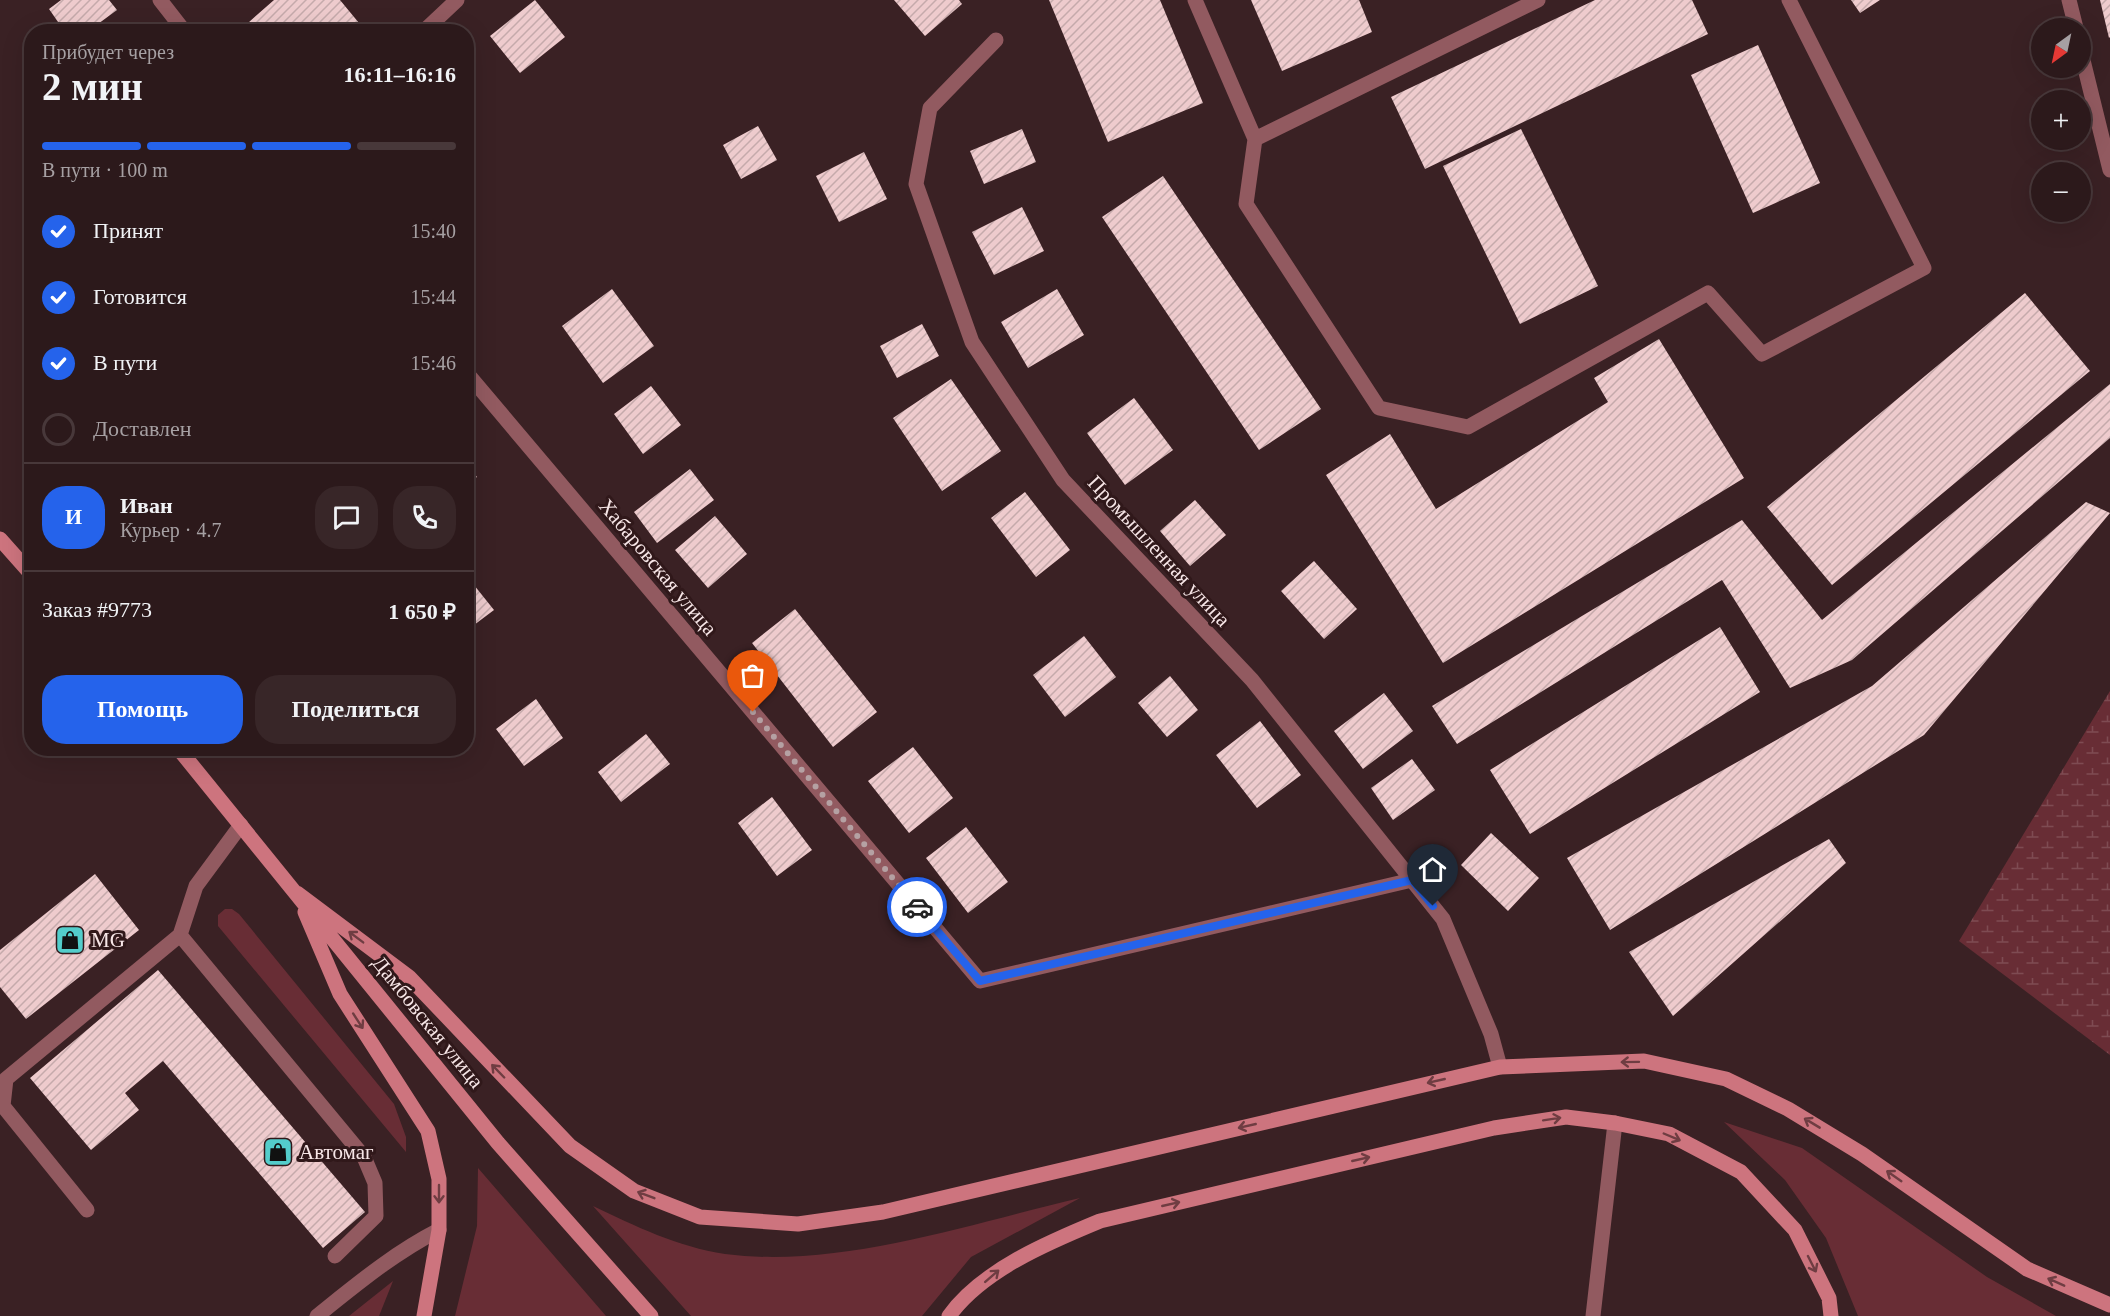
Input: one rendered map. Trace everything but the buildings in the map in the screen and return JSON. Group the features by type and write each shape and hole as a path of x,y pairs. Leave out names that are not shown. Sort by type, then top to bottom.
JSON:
{"main road":[{"path":"0,539 24,566"},
{"name":"Дамбовская улица","path":"185,756 498,1143 651,1316"},
{"path":"297,892 409,977 570,1146 634,1191 700,1217 798,1224 883,1212 1500,1067 1644,1061 1726,1079 1788,1109 1862,1154 2027,1269 2110,1305"},
{"path":"297,892 340,994 428,1131 439,1179 440,1230 424,1316"},
{"path":"950,1316 999,1270 1050,1241 1100,1221 1494,1128 1566,1117 1615,1123 1669,1134 1741,1172 1795,1230 1829,1298 1831,1316"}],"street":[{"path":"160,0 179,24"},
{"path":"432,24 457,0"},
{"path":"1195,0 1256,139 1246,204 1378,408 1468,427 1708,292 1762,354 1924,268 1789,0"},
{"path":"1256,139 1538,0"},
{"path":"2069,0 2074,18"},
{"name":"Промышленная улица","path":"996,40 930,108 916,184 972,342 1063,480 1252,680 1443,919 1491,1034 1500,1067"},
{"path":"2087,78 2110,170"},
{"name":"Хабаровская улица","path":"474,381 980,981 1412,880"},
{"path":"87,1210 3,1106 6,1079 180,935 196,886 241,825"},
{"path":"180,935 364,1157 375,1183 376,1216 335,1256"},
{"path":"1593,1316 1615,1123"},
{"path":"317,1316 375,1268 409,1245 440,1230"}],"green space":[{"path":"2110,691 2110,1055 1959,941"},
{"path":"225,909 232,909 239,914 394,1104 406,1137 406,1152 218,926 218,915"},
{"path":"1724,1122 1802,1148 1987,1277 2056,1316 1858,1316 1826,1238 1785,1180"},
{"path":"478,1168 606,1316 455,1316 477,1226"},
{"path":"1080,1198 971,1257 922,1316 691,1316 593,1206 641,1228 690,1246 725,1254 768,1257 858,1250 949,1231"},
{"path":"393,1281 379,1316 349,1316"}],"way so far":[{"path":"753,712 917,907"}],"place":[{"name":"MG","path":"70,940"},
{"name":"Автомаг","path":"278,1152"}],"route":[{"path":"917,907 980,981 1412,880 1433,906"}]}
